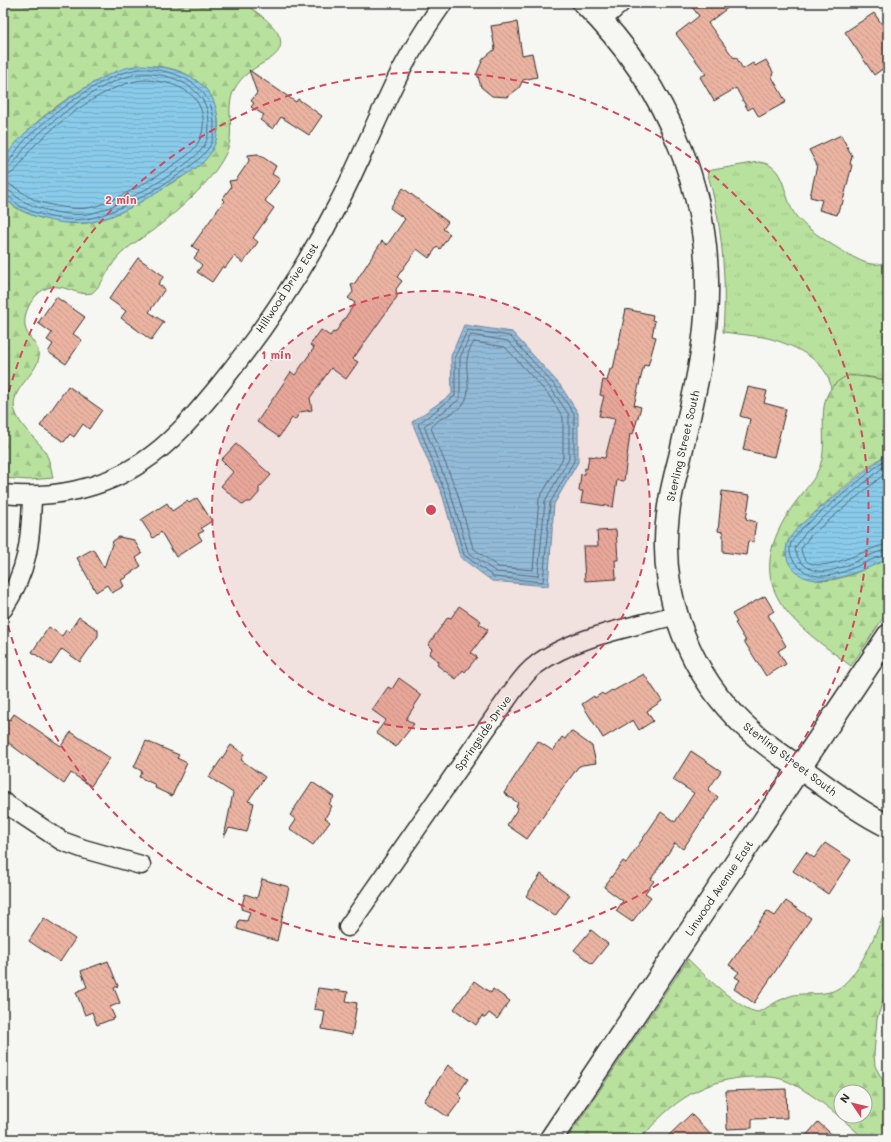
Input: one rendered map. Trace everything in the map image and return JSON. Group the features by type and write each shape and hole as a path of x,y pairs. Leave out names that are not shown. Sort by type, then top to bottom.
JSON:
{"street":[{"name":"Hillwood Drive East","path":"3,494 32,496 81,489 124,472 155,453 196,413 248,349 313,250 352,177 398,76 420,36 443,3"},
{"name":"Sterling Street South","path":"584,3 602,20 640,68 662,105 685,157 694,189 705,248 707,301 702,355 667,519 666,538 668,571 676,614 698,666 728,709 758,737 800,768 855,806 888,826"},
{"path":"602,20 621,3"},
{"path":"3,609 16,587 27,558 30,537 32,496"},
{"name":"Springside Drive","path":"348,927 512,692 535,666 554,653 574,644 676,614"},
{"name":"Linwood Avenue East","path":"551,1139 888,636"},
{"path":"3,802 62,841 84,849 141,865"}],"green space":[{"path":"3,3 244,3 267,20 279,35 281,43 278,51 270,59 254,69 237,84 231,98 230,138 225,155 219,166 193,196 172,215 122,253 115,261 100,285 92,293 86,294 63,288 51,287 40,292 29,306 25,318 26,330 38,349 39,357 37,364 19,389 14,403 15,411 23,426 42,447 49,462 53,478 29,480 3,478 3,195 10,204 25,212 41,218 66,223 86,223 112,216 132,207 184,176 216,137 218,131 218,117 209,97 199,84 190,76 176,70 156,66 126,69 93,83 48,113 21,137 3,164"},
{"path":"759,162 768,164 775,169 783,183 788,200 796,216 817,235 864,262 870,264 882,264 888,262 888,380 864,376 835,385 831,389 829,379 816,361 795,348 773,339 723,332 724,271 720,231 707,171"},
{"path":"849,375 888,380 888,453 851,481 803,523 788,541 786,551 791,564 803,574 809,578 825,581 843,577 888,559 888,611 851,666 810,634 793,618 780,601 772,582 770,561 776,537 790,510 813,479 820,466 823,447 825,400 837,382"},
{"path":"888,911 888,985 877,1019 874,1054 875,1066 888,1090 888,1139 864,1139 848,1124 873,1124 873,1084 833,1084 833,1111 794,1084 776,1078 753,1077 736,1078 719,1082 690,1094 664,1114 641,1139 567,1139 688,959 731,998 750,1010 758,1012 790,996 824,993 839,988 848,981 855,971 869,948 883,916"}],"water":[{"path":"141,65 168,68 181,72 193,78 203,86 211,96 216,108 218,128 214,147 206,159 189,172 124,211 92,222 70,223 44,219 31,215 10,203 3,195 2,169 8,153 19,139 52,111 88,86 117,71"},
{"path":"464,325 512,332 560,385 578,413 578,462 554,504 548,586 492,581 460,557 443,497 412,422 452,394 451,356"},
{"path":"888,453 888,559 850,574 821,580 808,578 796,572 786,556 788,542 793,533 800,525"}],"building":[{"path":"689,3 734,3 708,23 734,58 736,57 743,69 753,63 755,66 766,60 773,72 772,77 786,102 759,117 753,107 748,110 736,88 714,101 700,77 706,74 676,34 699,16"},
{"path":"874,13 888,33 888,65 874,75 845,32"},
{"path":"517,22 522,55 532,53 537,77 523,80 519,88 507,97 492,96 481,87 477,73 483,59 495,49 491,26"},
{"path":"249,70 296,102 298,99 322,116 309,135 281,117 273,129 260,120 264,115 251,107 254,103 251,101 257,93"},
{"path":"841,135 852,156 850,164 852,165 842,205 840,205 837,215 819,210 822,200 810,197 817,165 809,150"},
{"path":"258,154 276,166 272,174 280,179 265,201 274,208 253,238 258,242 243,263 234,256 225,268 223,266 212,282 197,272 202,265 194,258 199,251 192,246 224,201 222,199 231,187 229,181 236,180 249,161 248,155"},
{"path":"403,188 448,222 443,229 450,234 440,249 437,247 429,258 417,249 397,277 402,281 396,289 397,297 353,359 358,362 346,379 331,368 310,398 312,410 300,412 295,420 292,418 279,437 257,422 291,372 295,375 314,348 310,345 321,330 330,336 333,332 335,333 355,303 348,298 353,292 351,284 355,283 382,241 387,245 405,219 390,208"},
{"path":"138,258 164,276 158,284 165,289 149,312 164,322 151,340 121,318 126,311 109,299"},
{"path":"56,297 85,317 73,334 82,340 66,364 48,352 53,344 47,340 52,333 38,323"},
{"path":"626,309 653,315 652,320 655,321 652,336 656,337 648,366 644,365 634,405 641,407 633,434 630,433 624,481 617,480 613,507 581,502 583,491 579,491 581,474 584,475 585,468 587,469 589,456 605,458 615,419 599,416 604,396 600,395 603,380 607,381 610,369 613,369"},
{"path":"68,386 102,410 89,429 83,424 74,437 70,434 64,442 40,426"},
{"path":"748,387 767,391 764,403 786,409 774,457 743,450 750,419 740,416"},
{"path":"236,444 271,475 259,488 259,493 251,502 247,502 243,505 221,486 233,472 221,460"},
{"path":"722,491 750,495 746,519 756,522 753,542 748,541 746,555 723,552 723,532 718,531"},
{"path":"197,498 212,521 201,528 204,531 198,534 202,540 176,557 161,532 153,538 141,520 167,503 172,511 187,501 189,503"},
{"path":"616,530 618,560 615,560 616,579 585,581 583,546 598,546 597,531"},
{"path":"119,537 134,540 142,554 136,558 141,566 121,580 124,586 112,593 107,585 96,592 77,558 93,549 104,568 113,541"},
{"path":"765,596 774,611 768,615 786,646 778,651 786,664 766,676 744,641 746,641 735,623 737,622 732,614"},
{"path":"459,606 481,621 479,624 488,630 471,653 477,657 465,672 463,670 456,679 437,665 439,662 429,654 432,649 428,645 448,617 451,618"},
{"path":"79,617 98,630 98,636 80,662 62,649 51,665 32,652 49,627 62,636 66,630 69,632"},
{"path":"644,674 662,701 647,711 653,721 639,730 633,720 603,738 582,704 594,696 595,698 602,693 604,695"},
{"path":"399,678 417,691 416,692 421,696 406,719 414,724 396,747 376,733 386,720 372,710 388,687 392,689"},
{"path":"14,714 61,746 71,732 110,758 91,786 71,773 64,784 3,739 3,715 10,720"},
{"path":"571,731 592,746 596,763 578,767 527,839 507,825 518,808 516,806 518,803 504,793 538,741 553,751 562,737 565,739"},
{"path":"146,741 179,755 177,758 187,763 172,796 155,788 156,785 139,777 142,771 134,767"},
{"path":"231,745 244,754 241,760 265,777 248,801 254,803 247,832 229,828 224,837 233,793 209,777"},
{"path":"691,751 721,771 708,790 718,797 683,849 675,843 651,879 654,881 645,893 651,897 632,922 616,911 623,901 604,887 623,861 626,863 661,812 675,822 694,793 673,780"},
{"path":"312,782 334,797 329,804 332,806 325,818 330,822 313,845 290,829 296,820 290,815"},
{"path":"825,843 851,860 828,894 793,871 806,852 814,858"},
{"path":"541,874 570,895 555,916 526,896"},
{"path":"262,879 289,887 277,941 237,929 239,920 247,921 250,912 241,909 245,894 257,898"},
{"path":"786,901 811,918 754,1003 734,989 740,980 735,977 739,972 729,965 767,911 775,916"},
{"path":"44,918 75,939 60,962 29,941"},
{"path":"591,930 608,944 592,964 574,950"},
{"path":"108,961 118,986 114,988 120,1003 110,1007 115,1018 97,1025 92,1012 85,1015 76,992 87,987 81,971"},
{"path":"474,981 491,993 493,989 510,1001 497,1019 489,1013 485,1018 482,1016 476,1025 454,1009"},
{"path":"318,988 348,992 346,1001 357,1003 352,1035 322,1029 325,1011 314,1009"},
{"path":"448,1065 468,1079 458,1094 462,1098 448,1117 424,1101"},
{"path":"786,1089 787,1118 752,1119 752,1128 727,1129 726,1091"},
{"path":"691,1114 715,1139 665,1139"},
{"path":"818,1122 837,1139 803,1139"}]}
